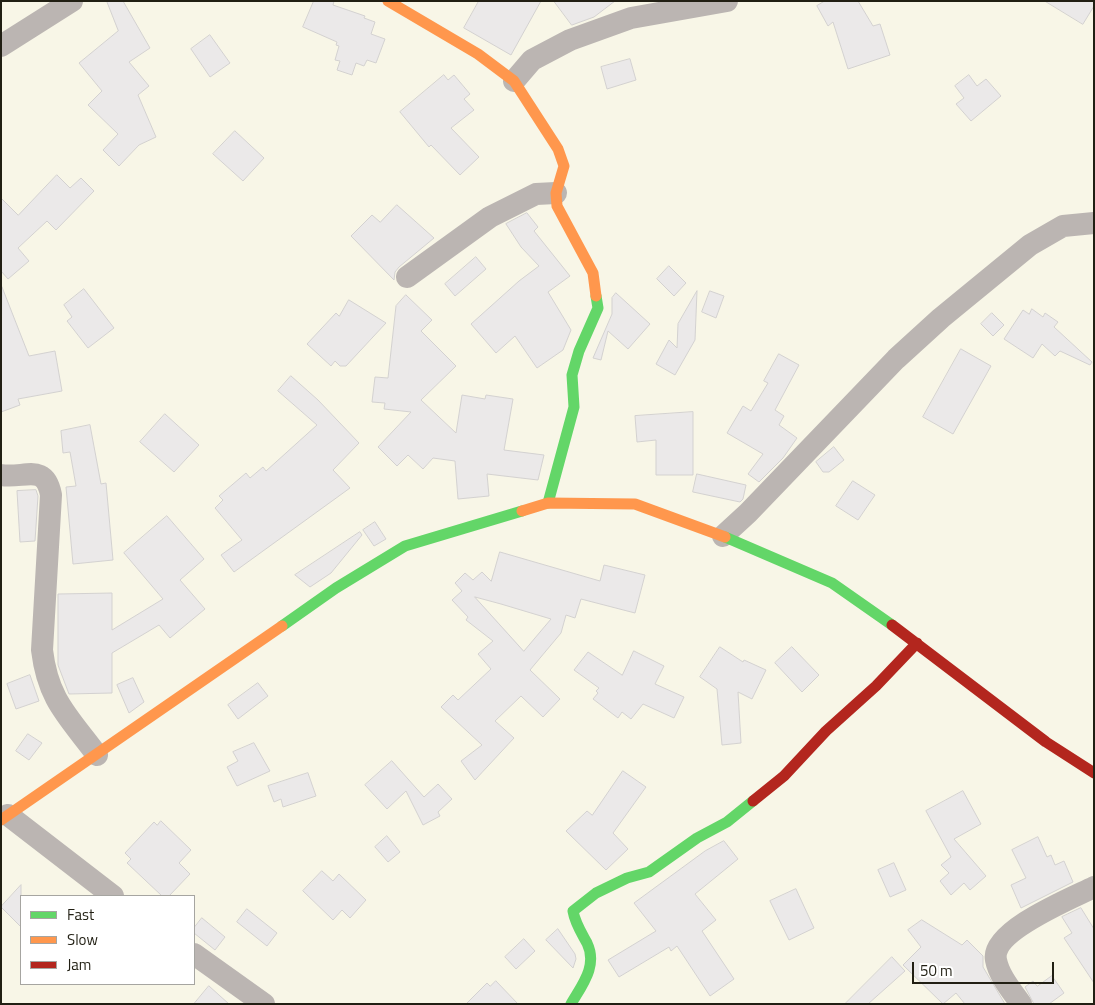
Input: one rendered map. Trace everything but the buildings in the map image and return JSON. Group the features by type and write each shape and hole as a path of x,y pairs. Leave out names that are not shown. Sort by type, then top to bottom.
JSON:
{"street":[{"path":"1,46 72,1"},
{"path":"388,1 478,54 514,80 558,149 564,166 556,193 561,217 592,273 598,308 579,351 572,375 574,407 548,503"},
{"path":"514,80 532,60 570,40 631,18 727,1"},
{"path":"407,276 490,217 536,194 556,193"},
{"path":"723,536 748,513 896,359 941,318 1030,245 1063,226 1094,223"},
{"path":"1,475 34,474 43,476 49,483 51,495 42,650 44,671 54,698 97,754"},
{"path":"112,895 5,817 336,588 405,546 548,503 635,504 723,536 832,583 917,643 1046,742 1094,772"},
{"path":"571,1004 591,967 591,955 575,925 573,911 580,904 627,878 649,872 697,838 727,822 784,776 826,731 876,686 917,643"},
{"path":"1021,1004 1001,974 995,959 998,948 1017,927 1094,887"},
{"path":"195,955 264,1004"}],"traffic: fast":[{"path":"548,503 574,407 572,375 579,351 598,308 596,296"},
{"path":"282,626 336,588 405,546 522,511"},
{"path":"725,537 832,583 892,625"},
{"path":"571,1004 584,982 591,960 590,951 573,911 596,893 627,878 649,872 697,838 727,822 753,801"}],"traffic: slow":[{"path":"388,1 478,54 514,81 558,149 564,166 556,193 557,206 593,273 596,296"},
{"path":"522,511 548,503 635,504 725,537"},
{"path":"1,820 282,626"}],"traffic: jam":[{"path":"892,625 1046,742 1094,773"},
{"path":"753,801 784,776 826,731 876,686 917,643"}]}
